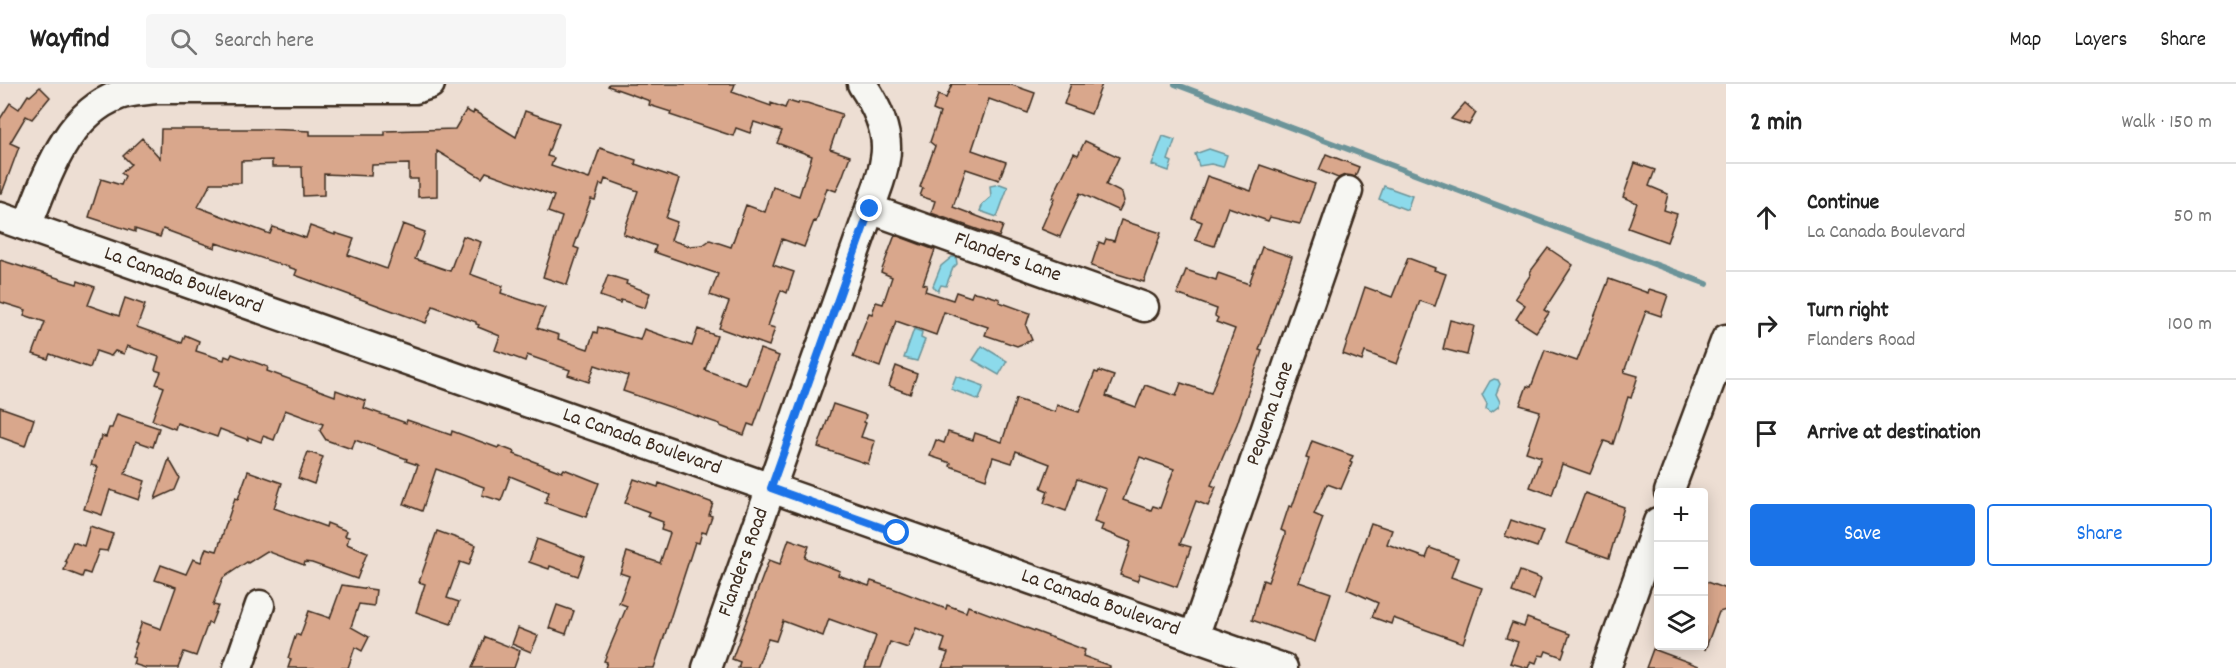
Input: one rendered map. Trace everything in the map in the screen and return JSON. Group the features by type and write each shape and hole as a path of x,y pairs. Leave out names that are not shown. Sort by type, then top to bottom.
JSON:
{"street":[{"path":"27,226 66,138 86,113 121,94 156,89 415,89 430,84"},
{"name":"Flanders Road","path":"707,668 886,158 884,130 876,105 862,84"},
{"name":"Pequena Lane","path":"1194,637 1348,191"},
{"name":"Flanders Lane","path":"870,209 1144,307"},
{"name":"La Canada Boulevard","path":"0,216 1283,668"},
{"path":"1670,488 1726,339"},
{"path":"1606,668 1654,536"},
{"path":"238,668 260,605"}],"water":[{"path":"1163,136 1175,140 1168,160 1172,162 1169,171 1152,165"},
{"path":"1209,149 1227,155 1223,167 1211,164 1199,166 1195,154"},
{"path":"1000,184 1008,187 997,217 980,211 983,204 991,197 990,186"},
{"path":"1384,186 1412,196 1407,210 1379,199"},
{"path":"952,257 956,257 957,264 946,286 941,285 938,291 933,286 941,266"},
{"path":"914,329 922,332 921,338 925,340 917,361 904,358"},
{"path":"982,346 1007,361 999,375 973,360"},
{"path":"956,376 984,386 979,400 951,389"},
{"path":"1494,379 1500,384 1496,394 1500,402 1498,407 1491,412 1486,409 1487,404 1482,395 1490,381"}],"building":[{"path":"609,84 735,84 732,92 771,106 771,103 785,108 788,101 798,104 799,102 842,114 830,149 850,156 842,178 836,191 827,188 816,222 814,221 804,247 782,239 773,265 794,272 787,293 781,290 768,326 775,328 769,346 719,328 729,302 710,295 718,274 654,252 656,246 623,234 638,191 605,179 603,185 600,184 595,200 591,199 574,247 579,249 567,285 543,277 562,217 548,212 554,196 486,172 482,178 437,151 437,196 418,197 418,179 409,179 409,164 372,165 371,176 324,174 324,195 303,196 302,167 272,167 272,160 241,161 241,183 211,183 198,207 270,234 273,227 306,238 310,226 354,239 348,255 387,269 403,224 425,232 415,259 450,271 463,236 481,242 470,274 503,286 501,293 545,308 537,328 559,335 558,339 588,349 598,327 640,340 644,329 692,346 698,329 717,336 705,370 746,385 760,349 779,356 754,426 748,424 744,435 720,426 720,424 623,391 628,376 595,365 589,382 568,375 570,370 527,355 525,361 495,350 500,336 478,327 476,322 433,306 426,323 295,275 297,270 216,243 215,248 163,229 160,237 135,229 135,232 89,217 101,179 121,185 125,176 121,173 131,164 123,156 142,138 160,158 161,129 265,129 310,131 310,135 385,135 385,131 455,129 466,110 473,114 474,111 516,137 525,111 559,123 547,156 554,158 551,166 589,179 600,148 636,160 635,164 679,179 666,218 677,222 671,240 689,246 703,245 710,240 731,247 746,205 765,212 773,187 799,196 812,156 777,143 782,131 754,122 750,133 736,128 733,136 670,115 671,112 649,105 650,101 608,86"},
{"path":"952,84 1009,84 1035,93 1028,113 989,99 972,150 1006,162 999,180 966,169 953,207 1003,226 999,237 931,213 935,201 920,196 923,188 920,187 935,146 930,142 940,113 933,110 938,95 946,98"},
{"path":"1071,84 1102,84 1091,114 1064,104"},
{"path":"40,87 50,97 32,119 26,116 10,143 19,147 2,193 0,193 0,119 10,103 19,109 28,95 30,96"},
{"path":"1465,103 1476,113 1469,125 1451,119"},
{"path":"1085,141 1119,157 1106,185 1122,193 1124,201 1119,211 1080,193 1060,237 1041,229 1054,199 1052,198 1074,153 1078,155"},
{"path":"1326,154 1359,167 1355,177 1345,175 1338,178 1319,170"},
{"path":"1635,163 1655,170 1649,186 1668,194 1664,210 1677,214 1667,242 1628,228 1637,203 1623,197"},
{"path":"1260,165 1315,184 1300,224 1270,217 1268,221 1228,207 1214,246 1195,240 1202,222 1192,218 1207,176 1251,191"},
{"path":"1121,220 1161,233 1144,282 1091,266 1099,242 1104,244 1106,239 1114,241"},
{"path":"895,235 935,250 923,284 927,285 925,291 953,300 956,292 971,297 973,292 980,293 1000,299 999,302 1030,313 1026,326 1032,340 1017,346 985,335 988,327 944,312 936,335 896,321 880,367 853,357 869,313 872,314 876,302 883,304 892,277 881,272"},
{"path":"1262,247 1292,257 1259,350 1262,351 1237,424 1211,485 1216,487 1208,506 1196,501 1180,544 1191,547 1177,587 1140,574 1137,581 1120,575 1131,542 1101,530 1103,525 1094,522 1106,489 1077,479 1066,511 1044,503 1048,491 1041,488 1050,464 1016,451 1012,463 993,457 986,479 930,456 936,440 944,443 948,432 973,440 975,433 1002,442 1016,399 1055,412 1057,405 1079,412 1095,372 1099,371 1114,376 1106,396 1136,407 1145,385 1176,396 1181,383 1211,393 1235,329 1216,322 1217,309 1177,294 1186,270 1216,280 1218,273 1249,284","holes":["1140,457 1174,469 1160,508 1153,506 1151,510 1123,500"]},
{"path":"1548,248 1573,265 1544,310 1549,313 1536,332 1516,319 1525,305 1515,298 1531,274 1530,272"},
{"path":"1408,258 1446,274 1435,306 1420,301 1397,364 1365,352 1362,361 1343,354 1365,287 1392,297"},
{"path":"0,260 77,284 78,281 95,287 88,305 119,316 125,298 145,305 137,327 182,343 185,335 199,341 196,351 224,360 225,356 230,358 232,354 268,367 267,371 335,396 336,390 366,401 364,408 406,423 407,420 451,435 452,431 498,448 499,446 562,472 564,469 599,483 586,517 545,503 549,492 510,476 501,501 482,495 484,487 436,469 422,511 404,504 418,465 355,440 352,449 326,440 320,431 323,424 285,410 274,440 263,436 261,442 248,437 248,440 220,429 217,437 177,423 175,429 152,420 164,387 156,384 161,372 155,370 159,357 127,346 124,354 115,351 111,356 96,351 90,368 50,354 48,359 33,354 45,322 24,315 26,310 0,302"},
{"path":"608,275 627,281 626,284 650,293 645,308 600,296"},
{"path":"1609,279 1648,293 1649,289 1668,295 1661,316 1646,311 1624,372 1638,376 1631,398 1628,397 1613,444 1604,441 1590,474 1562,464 1552,495 1530,487 1541,457 1526,452 1540,411 1520,405 1527,386 1531,387 1545,350 1577,361"},
{"path":"1450,320 1474,326 1467,355 1443,349"},
{"path":"896,366 917,374 910,394 889,386"},
{"path":"833,404 866,415 861,437 875,441 868,464 818,447"},
{"path":"0,407 34,419 25,446 0,437"},
{"path":"117,414 159,428 153,447 136,441 125,474 145,481 139,500 110,490 102,515 84,509 98,467 91,465 99,440 102,436 106,437"},
{"path":"1312,441 1353,456 1341,489 1327,484 1314,514 1323,518 1299,582 1331,593 1315,642 1252,620 1263,580 1268,582 1285,535 1285,532 1281,530 1309,459 1306,458"},
{"path":"308,452 323,457 314,484 298,478"},
{"path":"169,459 180,478 175,490 155,499"},
{"path":"248,471 282,483 274,508 326,527 327,523 347,531 345,536 349,537 347,544 367,553 357,579 312,563 305,562 304,565 267,551 223,578 213,605 218,606 211,624 208,623 196,656 184,652 178,668 146,668 133,664 135,658 132,657 137,643 135,642 142,622 161,629 176,587 155,580 161,565 186,574 193,559 201,562 206,548 217,551 235,498 238,499"},
{"path":"634,479 658,487 659,483 713,503 709,515 712,516 706,533 702,532 699,543 695,542 654,668 605,668 607,662 604,661 627,606 619,603 629,576 620,573 627,552 660,563 670,533 661,530 663,522 647,516 649,512 625,503"},
{"path":"1585,493 1624,507 1609,558 1566,543"},
{"path":"1511,520 1543,531 1537,547 1505,536"},
{"path":"1371,523 1392,530 1387,544 1426,558 1430,548 1458,558 1451,577 1482,588 1463,643 1393,618 1391,624 1372,617 1378,603 1347,589"},
{"path":"90,526 113,534 107,551 99,550 90,574 84,572 82,577 64,570 67,562 65,561 73,542 84,546"},
{"path":"437,531 476,545 469,565 460,562 447,598 459,602 451,624 416,612 425,584 419,582"},
{"path":"537,539 585,557 578,576 550,566 549,569 529,562"},
{"path":"789,539 809,546 805,558 840,571 838,575 869,586 871,581 946,609 947,605 966,612 968,606 1085,650 1083,656 1110,666 1110,668 942,668 948,653 941,651 945,639 916,628 908,648 890,642 881,668 865,668 876,636 829,619 823,636 783,621 776,641 768,639 757,668 738,668 740,662 732,659 769,560 780,564"},
{"path":"1520,571 1541,579 1534,600 1512,592"},
{"path":"1708,582 1726,589 1726,610 1719,612 1708,642"},
{"path":"342,585 376,590 374,606 359,604 351,627 369,637 362,651 355,647 348,668 288,668 291,659 288,658 296,634 300,636 309,611 330,618"},
{"path":"557,605 574,611 566,634 549,628"},
{"path":"1527,618 1570,634 1562,657 1546,651 1544,656 1539,655 1536,663 1531,661 1528,668 1510,663 1518,642 1506,638 1512,623 1524,627"},
{"path":"518,628 538,636 531,652 512,644"},
{"path":"485,637 520,651 514,668 472,668"},
{"path":"1653,649 1699,666 1699,668 1646,668"}],"waterway":[{"path":"1175,84 1707,284"}],"route":[{"path":"870,209 771,488 897,533"}]}
